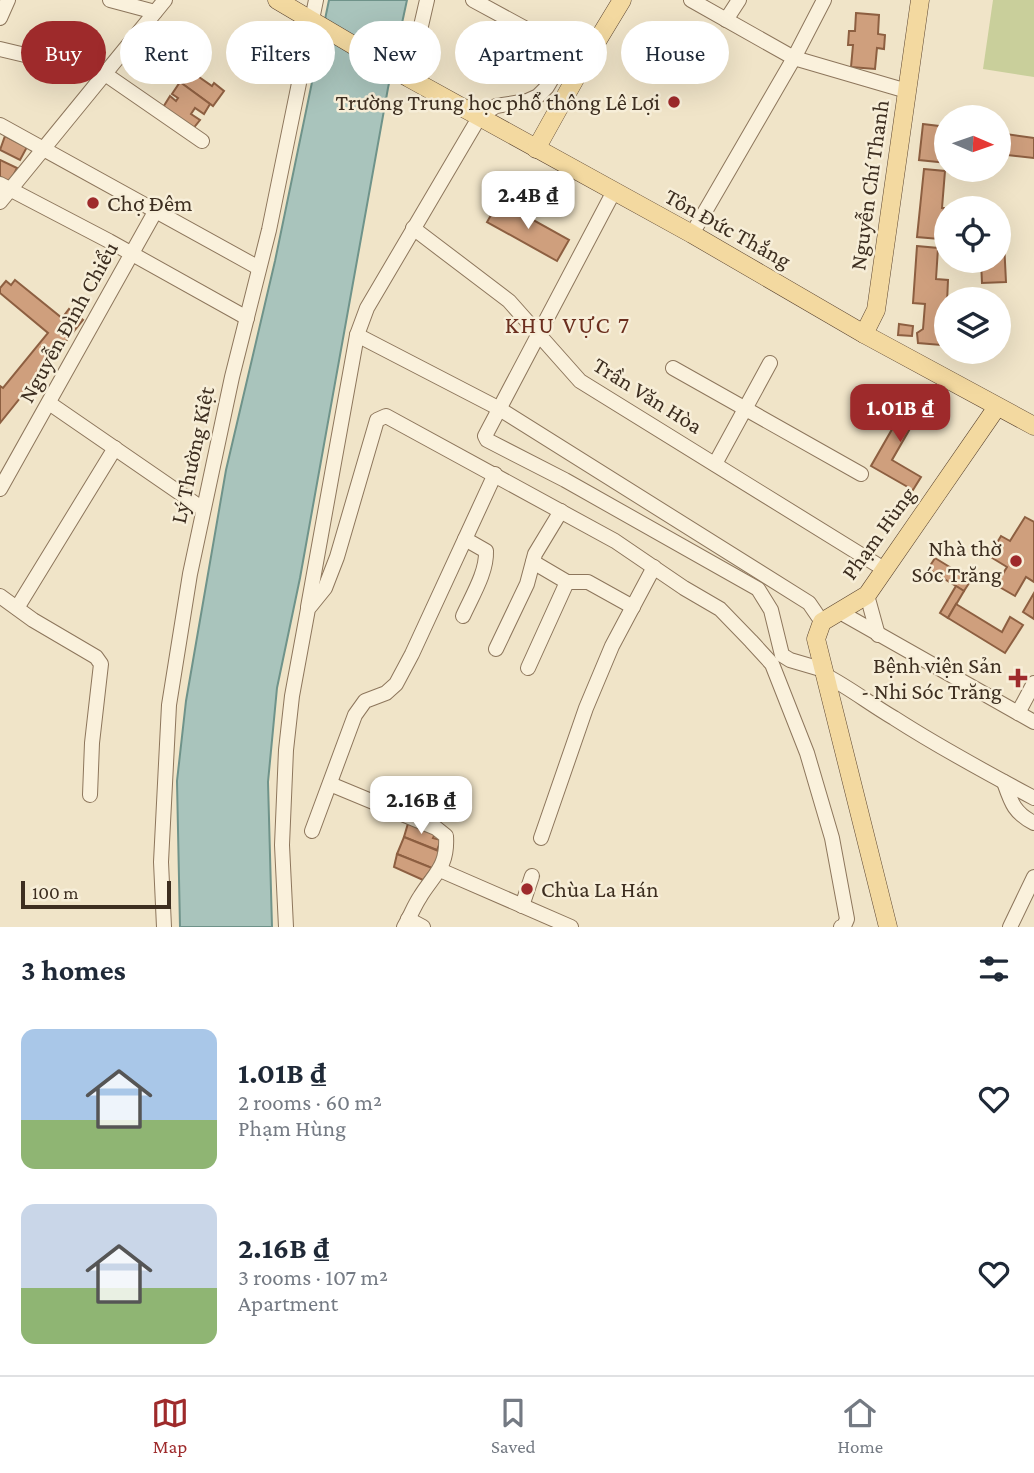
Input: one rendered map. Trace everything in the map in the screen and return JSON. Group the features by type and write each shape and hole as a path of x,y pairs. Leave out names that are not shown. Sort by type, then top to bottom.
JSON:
{"main road":[{"name":"Tôn Đức Thắng","path":"277,0 314,21"},
{"path":"607,25 622,0"},
{"name":"Nguyễn Chí Thanh","path":"864,334 876,310 920,0"},
{"name":"Tôn Đức Thắng","path":"419,84 613,193 692,234 864,334 1034,426"},
{"path":"536,149 572,84"},
{"name":"Phạm Hùng","path":"822,622 867,595 997,407"},
{"path":"822,622 816,639 888,927"}],"street":[{"path":"0,18 8,0"},
{"path":"110,0 155,12"},
{"path":"106,73 165,0"},
{"name":"Lý Thường Kiệt","path":"314,21 316,0"},
{"path":"421,21 427,0"},
{"path":"473,0 511,21"},
{"path":"691,0 794,58 907,91"},
{"path":"726,20 739,0"},
{"path":"692,234 794,58 824,0"},
{"path":"0,49 21,54"},
{"path":"106,75 202,141"},
{"path":"0,202 5,186 43,150 97,84"},
{"name":"Lý Thường Kiệt","path":"164,927 161,862 169,705 190,574 300,84"},
{"path":"286,927 282,845 286,750 292,696 357,335 367,308 480,116 496,106 527,101 538,96 549,84"},
{"path":"0,125 259,268"},
{"path":"5,186 247,318"},
{"path":"613,193 498,408 486,432 486,440 565,480 758,589 771,610 782,655 825,673 957,757 1034,798"},
{"name":"Nguyễn Đình Chiểu","path":"0,489 155,212"},
{"name":"Trần Văn Hòa","path":"413,228 509,301 580,381 884,569"},
{"path":"357,335 498,408 809,603 822,622"},
{"path":"715,464 771,363"},
{"path":"673,369 861,474"},
{"path":"49,403 203,509"},
{"path":"307,609 325,588 337,557 377,420 386,416 615,541 720,609 772,664 807,753 832,838 847,919 841,927"},
{"path":"17,608 115,448"},
{"path":"312,831 355,715 365,701 386,693 396,684 495,474"},
{"path":"496,649 527,584 535,554 561,511"},
{"path":"463,616 485,564 486,554 465,539"},
{"path":"533,562 567,582 588,582 633,607"},
{"path":"541,838 586,708 612,646 654,567"},
{"path":"528,668 567,582"},
{"path":"867,595 878,635"},
{"path":"0,596 96,657 101,664 92,743 90,795"},
{"path":"838,611 1034,722"},
{"path":"1018,713 1034,683"},
{"path":"1004,782 1012,807 1022,817 1034,822"},
{"path":"330,784 436,828 446,836 447,847 440,870 420,896 406,923 422,927"},
{"path":"440,870 571,927"},
{"path":"522,906 532,876"},
{"path":"1010,927 1034,877"}],"green space":[{"path":"993,0 1034,0 1034,77 983,69"}],"water":[{"path":"329,0 407,0 402,21 349,21 349,84 389,84 300,578 277,688 268,782 272,927 180,927 177,781 186,701 226,470 275,261 312,84 335,84 335,21 325,21"}],"building":[{"path":"856,13 879,15 878,34 885,35 884,49 877,48 875,69 851,67 853,45 848,45 849,31 855,31"},
{"path":"214,83 224,91 213,106 183,84 212,86"},
{"path":"179,84 183,84 210,104 204,114 195,108 191,114 200,120 192,130 162,109 170,96 176,101 178,98 172,94"},
{"path":"923,124 934,125 934,162 919,160"},
{"path":"1012,135 1034,138 1034,158 1012,155"},
{"path":"5,136 27,147 20,160 0,150"},
{"path":"0,160 17,168 10,182 0,177"},
{"path":"924,169 934,170 934,182 944,182 943,196 934,196 934,239 917,237"},
{"path":"499,201 569,240 557,261 487,222"},
{"path":"917,246 934,248 936,279 948,280 948,287 934,287 934,344 918,343 917,333 923,329 925,304 913,303"},
{"path":"982,273 1006,273 1006,282 982,283"},
{"path":"15,280 62,318 69,309 83,320 0,423 0,386 3,388 48,333 0,293 0,288 6,281 11,285"},
{"path":"899,324 913,326 912,336 898,335"},
{"path":"914,391 927,399 892,460 921,477 913,490 871,466"},
{"name":"Nhà thờ Sóc Trăng","path":"1025,517 1034,522 1034,582 1026,577 1015,596 996,585 1007,567 989,556 1001,536 1010,541"},
{"path":"935,558 971,580 964,591 928,569"},
{"path":"956,586 964,591 948,618 940,613"},
{"path":"1034,593 1034,619 1023,612"},
{"path":"956,604 1002,632 1010,617 1023,625 1005,653 948,618"},
{"path":"409,820 435,834 433,838 441,840 437,850 404,837"},
{"path":"404,837 441,852 434,869 397,854"},
{"path":"397,854 432,868 423,880 394,867"}],"place":[{"name":"Trường Trung học phổ thông Lê Lợi","path":"674,102"},
{"name":"Chợ Đêm","path":"93,203"},
{"name":"Nhà thờ Sóc Trăng","path":"1016,561"},
{"name":"Bệnh viện Sản - Nhi Sóc Trăng","path":"1018,678"},
{"name":"Chùa La Hán","path":"527,889"}],"district":[{"name":"KHU VỰC 7","path":"568,324"}]}
